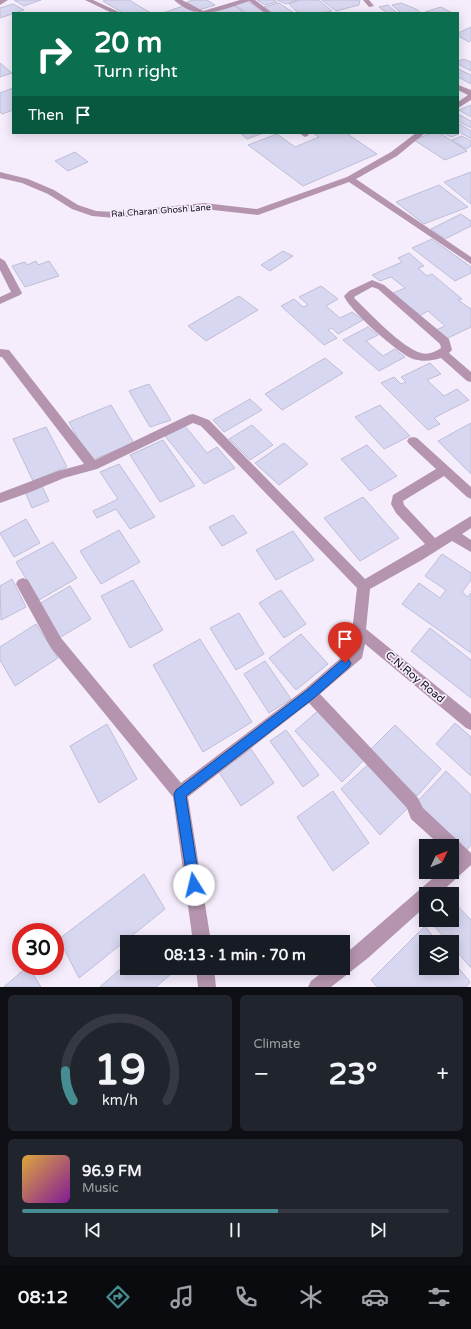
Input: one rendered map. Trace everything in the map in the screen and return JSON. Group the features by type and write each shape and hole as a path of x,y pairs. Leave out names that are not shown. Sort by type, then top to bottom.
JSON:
{"street":[{"path":"0,3 5,0"},
{"path":"88,0 116,12"},
{"path":"177,0 201,12"},
{"path":"206,12 247,0"},
{"path":"251,0 268,12"},
{"path":"459,88 471,95 459,105"},
{"path":"420,134 394,154 350,179 471,261"},
{"name":"Rai Charan Ghosh Lane","path":"0,175 25,181 51,192 76,207 95,214 115,215 204,206 258,212 350,179"},
{"path":"0,261 17,293 0,301"},
{"path":"372,283 381,286 445,342 447,350 442,353 427,358 412,354 351,301 349,296 372,283"},
{"path":"0,353 5,353 93,466"},
{"path":"442,353 471,378"},
{"path":"0,498 24,490 62,474 93,466 193,418 205,423 364,586 357,653 310,694 180,794"},
{"path":"413,442 471,494"},
{"path":"434,545 400,509 397,504 397,498 445,470"},
{"path":"364,586 434,545 471,521"},
{"path":"452,534 471,547"},
{"path":"23,584 56,643 180,794 201,935"},
{"name":"C.N.Roy Road","path":"360,631 471,723"},
{"path":"310,694 413,803 417,813 445,839"},
{"path":"459,852 466,859 459,866"},
{"path":"434,887 444,879"},
{"path":"350,962 419,900"},
{"path":"206,975 207,987"},
{"path":"317,987 333,975"}],"building":[{"path":"14,0 41,0 24,6"},
{"path":"129,0 149,12 121,12 103,1"},
{"path":"193,0 207,0 215,5 199,10 187,2"},
{"path":"257,0 274,0 277,2 265,5"},
{"path":"277,0 297,0 286,4"},
{"path":"300,0 319,0 332,11 297,12 289,4"},
{"path":"322,0 360,0 359,5 336,11"},
{"path":"247,1 264,12 245,12 234,5"},
{"path":"279,3 292,12 271,12 264,7"},
{"path":"401,3 420,12 400,12 392,5"},
{"path":"13,4 24,10 12,12 12,14 0,18 0,8"},
{"path":"233,5 243,11 240,12 213,12"},
{"path":"388,5 396,12 386,12 379,7"},
{"path":"183,6 195,12 166,12"},
{"path":"441,7 450,12 425,12"},
{"path":"471,27 471,40 469,42 459,37 459,33"},
{"path":"464,59 471,62 471,71 459,65 459,61"},
{"path":"0,63 12,73 0,77"},
{"path":"459,69 471,75 471,84 459,78"},
{"path":"12,88 12,110 2,114 0,112 0,93"},
{"path":"471,105 471,117 459,110"},
{"path":"459,115 471,121 471,128 459,122"},
{"path":"459,124 471,131 471,139 459,132"},
{"path":"241,134 260,134 247,139"},
{"path":"277,134 295,147 319,137 314,134 347,134 377,154 303,186 248,145"},
{"path":"429,134 442,134 467,151 445,160 414,140"},
{"path":"446,134 459,134 451,137"},
{"path":"462,136 471,141 471,146 466,149 452,140"},
{"path":"75,152 88,162 68,171 55,161"},
{"path":"471,172 471,204 444,182"},
{"path":"439,185 468,207 424,224 396,202"},
{"path":"461,214 471,221 471,226 445,239 431,229"},
{"path":"432,239 471,267 471,273 455,281 412,248"},
{"path":"283,251 293,256 270,271 261,265"},
{"path":"409,253 424,266 418,268 427,276 432,274 462,299 458,300 471,309 471,327 446,339 436,330 445,326 428,311 419,316 393,293 405,288 391,277 380,281 372,275 402,262 398,258"},
{"path":"36,261 38,265 49,261 59,276 25,287 12,266 25,262 27,265"},
{"path":"321,286 338,299 326,306 340,318 352,312 363,320 338,334 332,328 328,330 337,338 324,345 281,306 294,299 303,307 308,305 299,297"},
{"path":"239,296 258,310 206,341 188,326"},
{"path":"368,327 378,335 366,341 383,356 395,349 405,357 379,371 343,340"},
{"path":"325,358 343,373 282,410 265,394"},
{"path":"430,363 441,374 427,380 444,396 457,389 469,400 434,418 440,424 428,430 381,383 394,377 401,384 406,382 401,377"},
{"path":"149,384 171,420 150,427 129,391"},
{"path":"250,399 262,410 224,432 213,420"},
{"path":"111,405 134,443 90,461 69,422"},
{"path":"380,405 410,436 384,449 355,417"},
{"path":"471,423 471,474 438,441"},
{"path":"252,425 273,445 250,460 229,439"},
{"path":"185,426 207,453 217,447 235,468 204,484 165,436"},
{"path":"46,427 67,467 33,481 13,439"},
{"path":"163,440 195,486 160,502 130,455"},
{"path":"284,443 308,464 279,485 255,463"},
{"path":"367,445 397,476 370,491 341,459"},
{"path":"119,464 155,517 130,529 116,509 97,518 93,511 118,499 100,472"},
{"path":"42,486 49,501 32,508 25,492"},
{"path":"363,497 399,538 360,561 324,518"},
{"path":"233,515 247,533 222,546 209,527"},
{"path":"26,519 40,543 14,557 0,533"},
{"path":"119,530 140,562 101,584 80,551"},
{"path":"293,531 314,560 276,580 256,550"},
{"path":"53,542 77,578 39,600 16,562"},
{"path":"442,554 471,573 471,580 462,592 468,597 471,593 471,653 402,604 419,583 440,598 446,590 425,576"},
{"path":"12,579 26,607 1,620 0,586"},
{"path":"133,580 163,630 130,648 101,596"},
{"path":"70,586 91,619 59,638 39,604"},
{"path":"281,590 306,624 284,638 259,603"},
{"path":"239,613 264,654 236,670 210,628"},
{"path":"36,624 58,658 15,686 0,660 0,647"},
{"path":"430,628 471,660 471,698 411,651"},
{"path":"301,634 328,664 296,690 269,658"},
{"path":"200,639 252,722 203,752 153,665"},
{"path":"265,661 291,699 269,713 244,674"},
{"path":"320,709 367,757 342,782 295,731"},
{"path":"455,723 471,737 471,776 436,744"},
{"path":"107,724 137,779 99,803 70,746"},
{"path":"395,725 441,769 417,796 370,750"},
{"path":"286,730 319,775 303,787 270,741"},
{"path":"251,749 274,783 241,806 219,772"},
{"path":"372,761 411,805 380,835 341,789"},
{"path":"446,771 471,795 471,845 463,854 459,850 459,839 449,839 415,804"},
{"path":"333,791 369,843 333,871 297,817"},
{"path":"144,874 165,909 133,935 120,935 120,945 79,978 64,949 64,935"},
{"path":"459,907 471,920 471,968 459,954 459,935 442,935 435,927 459,927"},
{"path":"424,927 426,927 432,935 419,935 419,975 459,975 459,969 470,982 466,987 377,987 371,980"},
{"path":"120,969 120,975 170,975 156,987 100,987"},
{"path":"18,975 34,975 41,987 4,987"}],"route":[{"path":"194,885 180,794 310,694 345,663"}]}
